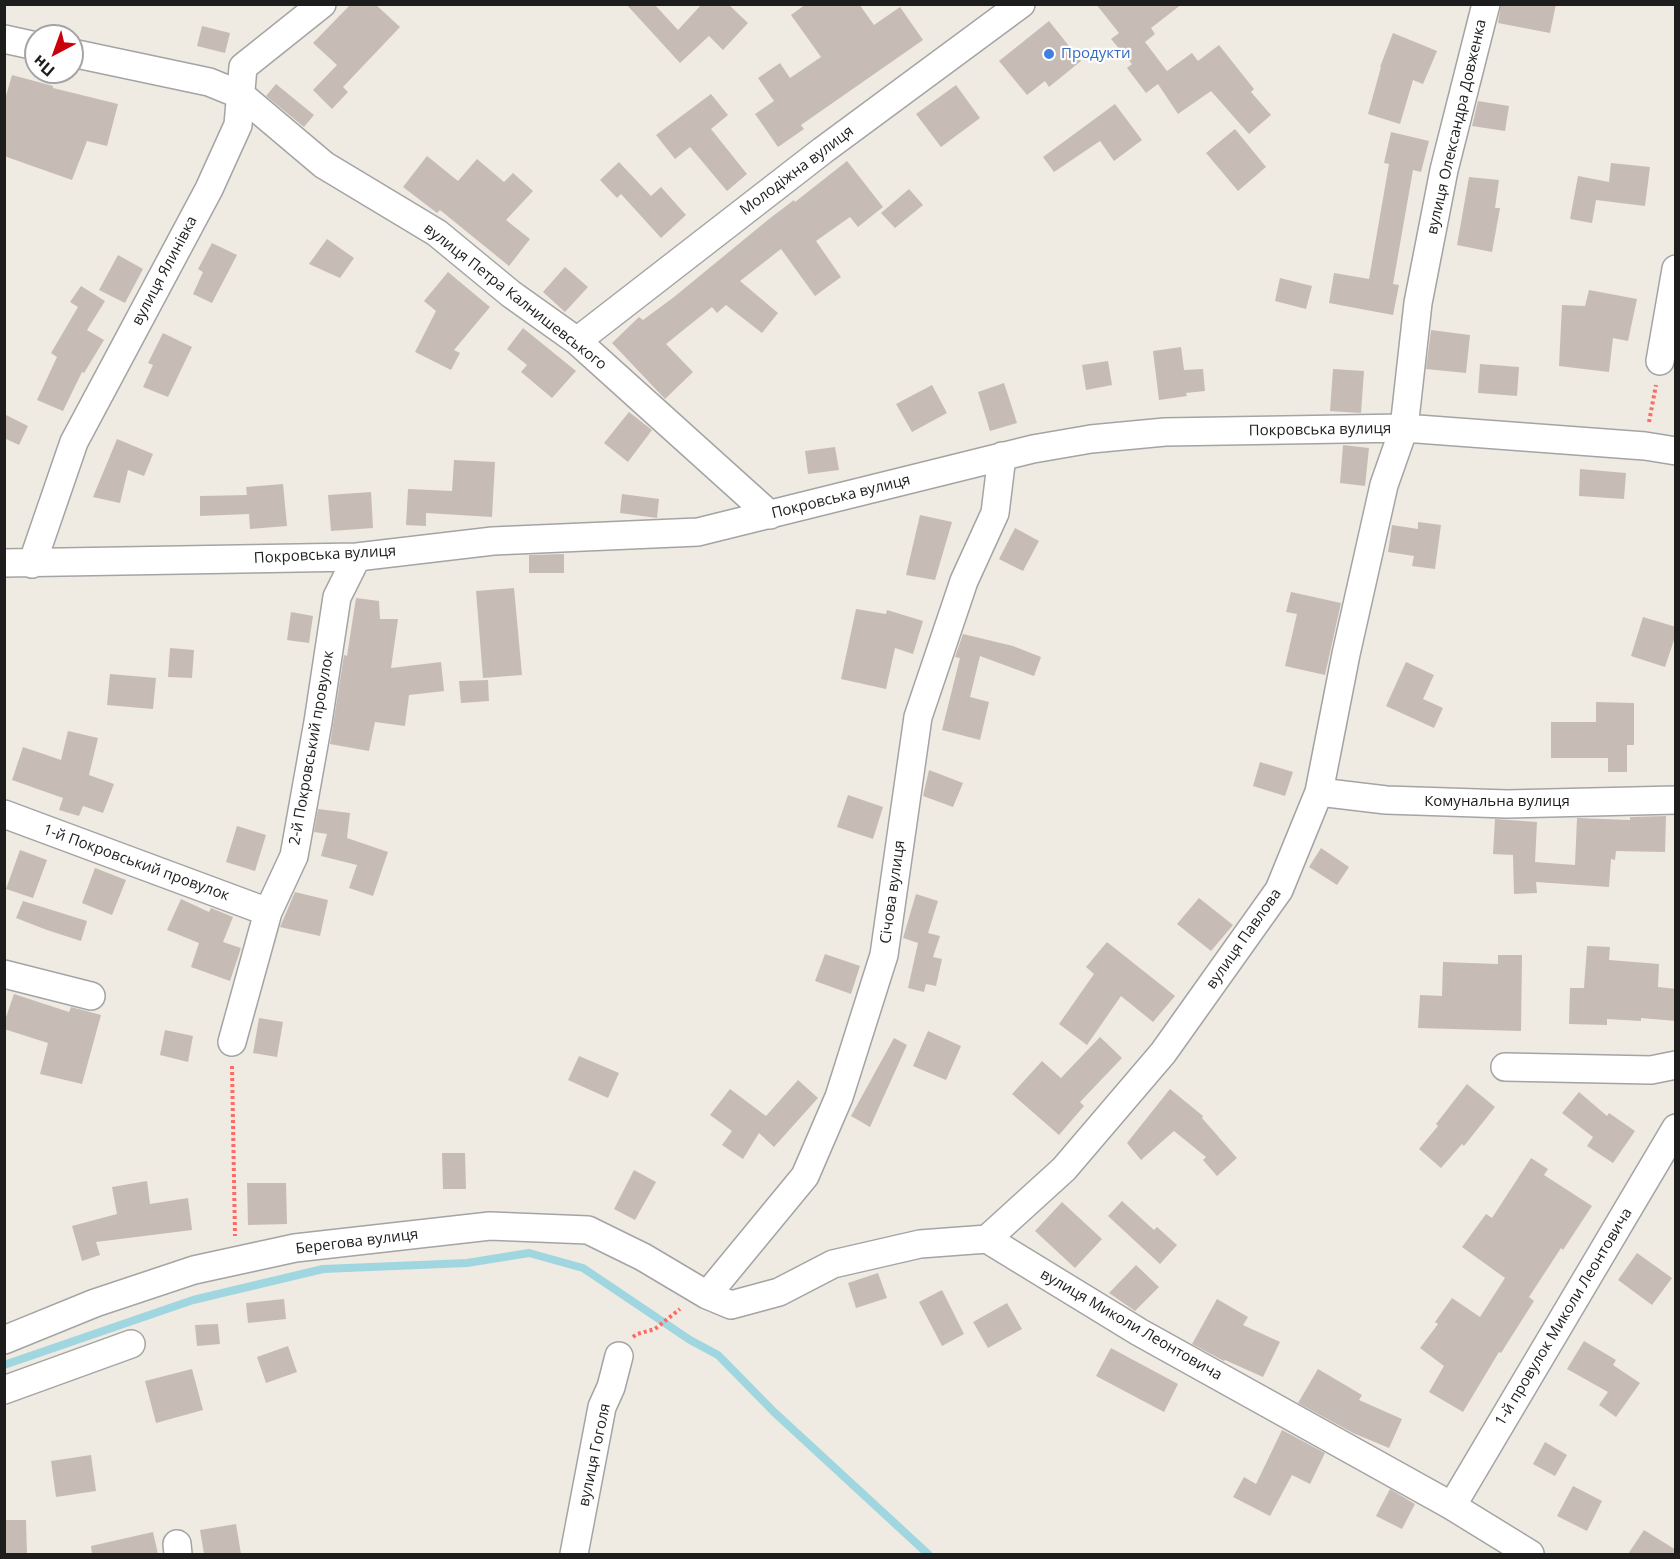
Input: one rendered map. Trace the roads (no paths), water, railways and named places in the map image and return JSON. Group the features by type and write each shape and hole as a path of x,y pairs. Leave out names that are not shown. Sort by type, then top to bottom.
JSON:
{"street":[{"name":"вулиця Ялинівка","path":"32,564 74,442 209,189 238,125 243,67 322,4"},
{"name":"Молодіжна вулиця","path":"577,341 822,151 1021,4"},
{"name":"вулиця Олександра Довженка","path":"1404,428 1418,303 1444,170 1486,4"},
{"path":"4,39 24,43"},
{"name":"вулиця Петра Калнишевського","path":"84,56 209,82 241,95 324,165 437,232 511,294 577,341 770,515"},
{"path":"1660,361 1676,269"},
{"name":"Покровська вулиця","path":"4,563 357,557 493,541 635,536 698,531 1002,456 1091,439 1165,432 1404,428 1645,446 1676,451"},
{"name":"вулиця Павлова","path":"987,1239 1064,1169 1163,1053 1279,890 1318,792 1384,485 1404,428"},
{"name":"Січова вулиця","path":"707,1295 805,1176 839,1097 884,955 918,717 964,581 995,513 1002,456"},
{"name":"2-й Покровський провулок","path":"232,1042 268,912 294,856 337,597 357,557"},
{"name":"Комунальна вулиця","path":"1318,792 1386,800 1507,804 1676,800"},
{"name":"1-й Покровський провулок","path":"4,814 268,912"},
{"path":"4,974 91,996"},
{"path":"1505,1067 1651,1070 1676,1065"},
{"name":"1-й провулок Миколи Леонтовича","path":"1452,1506 1676,1128"},
{"name":"Берегова вулиця","path":"4,1340 95,1303 194,1270 295,1248 490,1226 588,1230 643,1257 707,1295"},
{"path":"707,1295 731,1305 779,1292 833,1264 920,1244 987,1239"},
{"name":"вулиця Миколи Леонтовича","path":"987,1239 1139,1332 1452,1506 1530,1554"},
{"path":"4,1390 131,1344"},
{"name":"вулиця Гоголя","path":"574,1554 602,1407 611,1387 619,1356"}],"waterway":[{"path":"4,1365 193,1300 323,1269 467,1263 529,1253 583,1268 690,1340 718,1355 774,1412 928,1554"}],"place":[{"name":"Продукти","path":"1049,54"}]}
